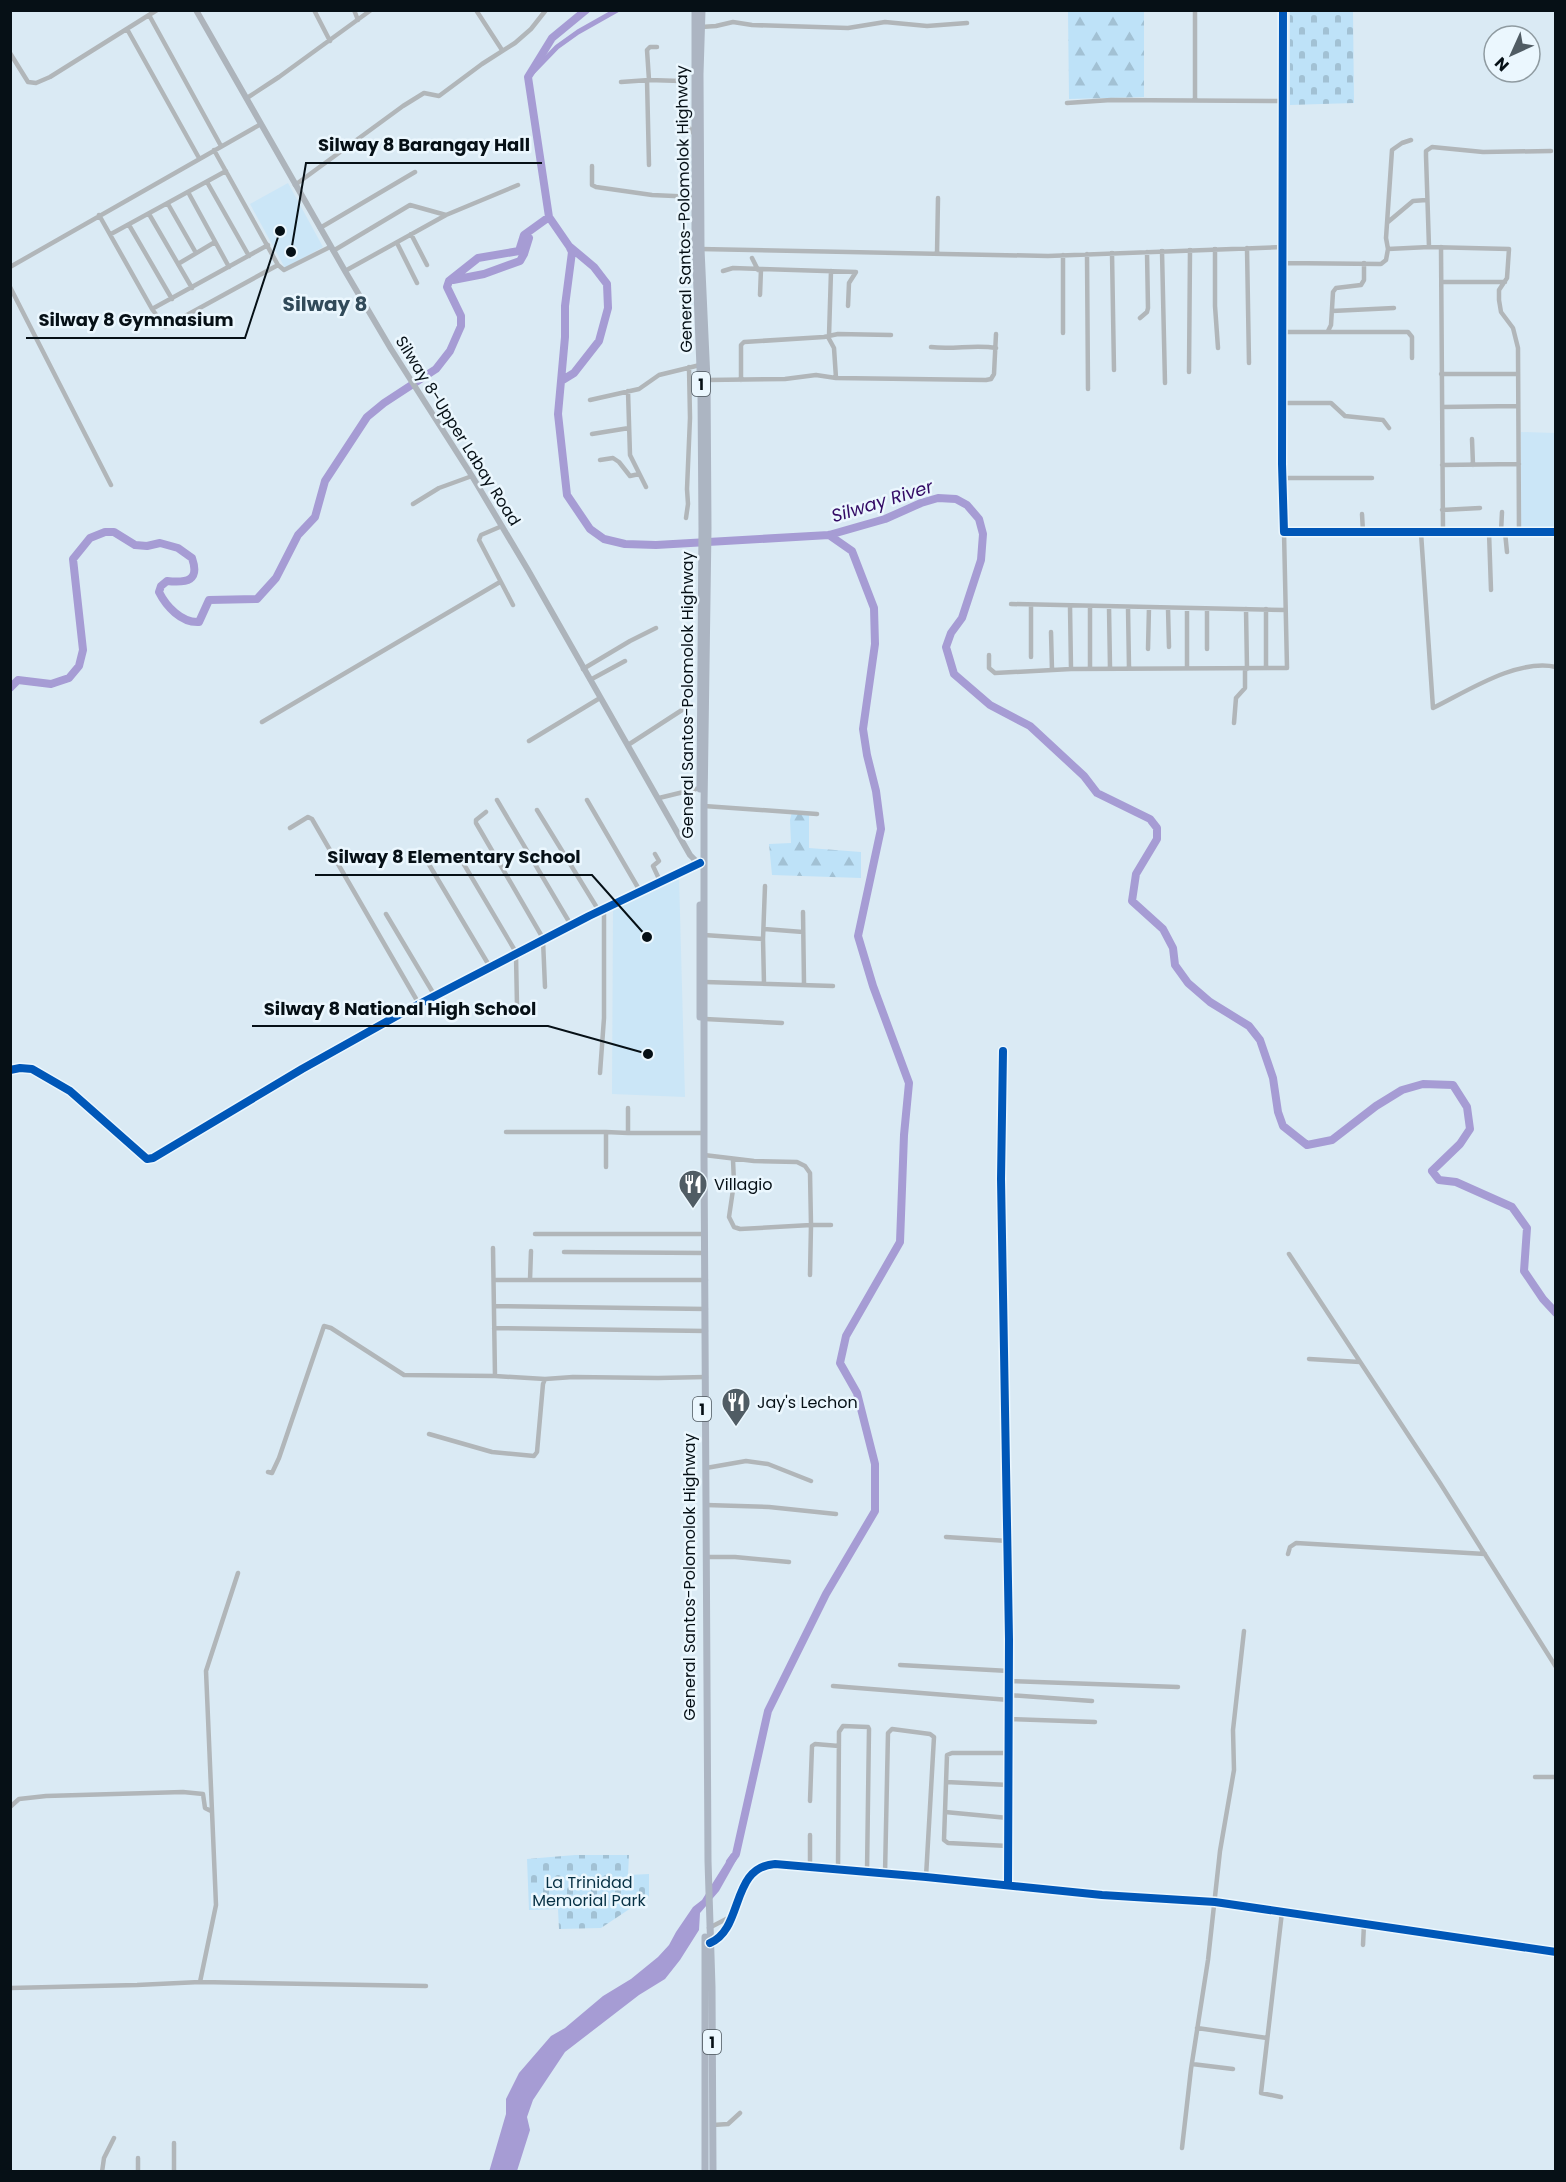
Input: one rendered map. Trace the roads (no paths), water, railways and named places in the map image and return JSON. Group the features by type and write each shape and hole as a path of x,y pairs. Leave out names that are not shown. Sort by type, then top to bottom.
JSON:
{"highway":[{"name":"General Santos-Polomolok Highway","path":"695,10 694,134 705,528"},
{"name":"1","path":"702,10 698,249 707,380 702,863 705,982 703,1253 707,1879 705,2172"},
{"name":"General Santos-Polomolok Highway","path":"703,1253 701,1234 702,863 700,788 705,561"},
{"name":"General Santos-Polomolok Highway","path":"704,1377 707,1879"},
{"name":"1","path":"707,1915 710,1928 712,1987 713,2172"}],"main road":[{"name":"Silway 8-Upper Labay Road","path":"196,10 319,229 502,526 690,855 702,863"}],"street":[{"path":"10,53 28,82 36,83 50,77 157,10"},
{"path":"314,10 330,41"},
{"path":"354,10 358,20"},
{"path":"247,98 371,10"},
{"path":"476,10 502,51"},
{"path":"295,185 425,93 440,96 525,34 546,10"},
{"path":"1195,10 1195,100"},
{"path":"989,655 989,668 995,673 1090,668 1287,668 1282,478 1283,10"},
{"path":"149,15 221,146"},
{"path":"701,27 734,22 849,28 873,23 927,26 967,23"},
{"path":"127,29 199,158"},
{"path":"649,165 647,50 657,46"},
{"path":"621,82 681,81 688,126 694,134"},
{"path":"1067,103 1195,100 1282,101"},
{"path":"10,267 261,124"},
{"path":"1282,263 1384,263 1388,249 1386,238 1392,150 1402,142 1411,140"},
{"path":"1429,247 1425,156 1429,148 1509,153 1551,152"},
{"path":"214,150 278,265 286,270 332,249 410,205 446,215"},
{"path":"592,166 591,180 596,187 651,195 696,197"},
{"path":"111,234 226,171"},
{"path":"319,229 415,172"},
{"path":"207,182 249,256"},
{"path":"345,271 446,215 518,185"},
{"path":"188,192 229,267"},
{"path":"937,254 938,198"},
{"path":"1388,222 1413,201 1426,200"},
{"path":"168,204 196,254"},
{"path":"149,214 192,288"},
{"path":"99,215 152,309 162,325 167,327 278,265"},
{"path":"129,225 172,299"},
{"path":"411,234 427,265"},
{"path":"178,264 214,242"},
{"path":"397,243 417,283"},
{"path":"152,309 268,245"},
{"path":"698,249 1063,255 1282,247"},
{"path":"1388,249 1429,247 1509,249 1507,278 1499,290 1500,309 1513,328 1518,348 1519,532"},
{"path":"1441,247 1443,532"},
{"path":"1248,248 1249,363"},
{"path":"1215,249 1218,348"},
{"path":"1189,372 1190,250"},
{"path":"1162,251 1165,382"},
{"path":"1140,318 1148,308 1147,252"},
{"path":"1112,253 1114,370"},
{"path":"1087,254 1088,389"},
{"path":"1063,255 1063,333"},
{"path":"752,258 759,269 760,295"},
{"path":"1328,331 1331,325 1334,290 1363,283 1364,263"},
{"path":"723,271 733,268 858,272 849,283 848,306"},
{"path":"831,271 828,336 834,348 836,378"},
{"path":"1442,282 1505,282"},
{"path":"10,287 111,485"},
{"path":"1332,311 1394,308"},
{"path":"1282,332 1408,332 1412,337 1412,358"},
{"path":"741,380 741,345 744,342 852,333 891,335"},
{"path":"707,380 785,379 816,375 836,378 986,380 991,379 994,374 996,334"},
{"path":"931,347 951,349 984,346 996,348"},
{"path":"590,400 639,389 659,375 700,365"},
{"path":"686,518 690,418 689,367"},
{"path":"1441,374 1518,374"},
{"path":"628,391 630,455 646,487"},
{"path":"1283,403 1331,403 1345,416 1383,420 1389,429"},
{"path":"1442,407 1517,406"},
{"path":"592,434 629,428"},
{"path":"1472,439 1473,465"},
{"path":"600,460 613,458 630,476 639,474"},
{"path":"1442,465 1519,464"},
{"path":"413,504 439,488 472,476"},
{"path":"1282,478 1372,478"},
{"path":"1442,510 1480,508"},
{"path":"1502,512 1507,552"},
{"path":"1362,514 1363,532"},
{"path":"502,526 481,535 479,540 513,605"},
{"path":"1284,532 1556,532"},
{"path":"1490,532 1491,590"},
{"path":"1421,533 1433,708 1518,669 1539,665 1556,667"},
{"path":"262,722 500,582"},
{"path":"1011,604 1285,610"},
{"path":"1031,605 1031,657"},
{"path":"1070,606 1071,669"},
{"path":"1090,606 1090,668"},
{"path":"1109,607 1110,668"},
{"path":"1128,607 1129,668"},
{"path":"1148,649 1149,607"},
{"path":"1168,608 1169,647"},
{"path":"1187,608 1187,668"},
{"path":"1206,609 1207,649"},
{"path":"1234,723 1236,698 1245,688 1246,609"},
{"path":"1266,609 1266,668"},
{"path":"583,669 656,628"},
{"path":"1051,632 1052,669"},
{"path":"590,680 625,661"},
{"path":"529,741 600,698"},
{"path":"627,745 682,710"},
{"path":"658,798 700,788"},
{"path":"496,800 571,926"},
{"path":"587,800 640,891"},
{"path":"704,806 817,814"},
{"path":"537,810 601,910 604,1018 600,1073"},
{"path":"486,812 475,821 544,940 545,987"},
{"path":"290,828 308,817 312,819 419,1004"},
{"path":"421,851 490,967"},
{"path":"656,854 659,861 653,866 660,881"},
{"path":"459,856 516,954 517,1006"},
{"path":"10,1070 32,1069 70,1091 147,1159 151,1159 302,1069 419,1004 601,910 702,863"},
{"path":"764,984 765,886"},
{"path":"803,912 804,984"},
{"path":"386,914 435,996"},
{"path":"764,929 803,932"},
{"path":"704,935 763,939"},
{"path":"705,982 833,986"},
{"path":"705,1019 782,1023"},
{"path":"1003,1051 1001,1179 1008,1542 1008,1885"},
{"path":"628,1108 628,1132"},
{"path":"507,1132 701,1132"},
{"path":"606,1132 606,1167"},
{"path":"704,1155 733,1160 797,1161 805,1166 810,1173 810,1275"},
{"path":"733,1160 734,1183 729,1217 734,1227 740,1229 831,1225"},
{"path":"535,1234 701,1234"},
{"path":"493,1248 495,1376"},
{"path":"530,1280 531,1251"},
{"path":"564,1252 703,1253"},
{"path":"1288,1254 1556,1666"},
{"path":"494,1280 704,1280"},
{"path":"494,1306 704,1309"},
{"path":"268,1472 272,1473 279,1458 324,1326 331,1328 401,1375 545,1379 704,1377"},
{"path":"494,1328 704,1331"},
{"path":"1309,1359 1360,1362"},
{"path":"429,1434 492,1452 534,1456 537,1452 545,1379"},
{"path":"706,1468 746,1461 768,1464 811,1481"},
{"path":"706,1504 758,1506 836,1514"},
{"path":"946,1537 1008,1542"},
{"path":"1288,1554 1290,1547 1296,1543 1485,1554"},
{"path":"706,1557 789,1562"},
{"path":"200,1982 216,1905 206,1671 238,1573"},
{"path":"1182,2148 1220,1851 1234,1770 1233,1730 1244,1631"},
{"path":"900,1665 1009,1671"},
{"path":"1009,1681 1178,1687"},
{"path":"833,1686 1092,1701"},
{"path":"1009,1719 1095,1722"},
{"path":"838,1870 839,1732 843,1726 869,1728 867,1872"},
{"path":"885,1874 888,1733 892,1729 930,1734 934,1737 926,1877"},
{"path":"810,1801 812,1746 815,1744 839,1746"},
{"path":"1008,1846 946,1842 944,1840 946,1756 950,1753 1009,1753"},
{"path":"1534,1777 1556,1777"},
{"path":"945,1782 1009,1785"},
{"path":"10,1807 19,1799 46,1796 183,1792 203,1794 205,1808 211,1810"},
{"path":"945,1812 1008,1818"},
{"path":"810,1834 810,1868"},
{"path":"710,1943 724,1933 743,1886 750,1876 759,1869 775,1864 1102,1895 1215,1902 1556,1952"},
{"path":"1281,2097 1261,2093 1282,1912"},
{"path":"710,1928 732,1916"},
{"path":"1363,1945 1364,1924"},
{"path":"10,1988 200,1982 426,1986"},
{"path":"1197,2028 1268,2038"},
{"path":"1192,2064 1233,2069"},
{"path":"713,2125 728,2124 740,2113"},
{"path":"102,2172 104,2158 114,2138"},
{"path":"174,2143 174,2172"},
{"path":"138,2158 138,2172"}],"waterway":[{"name":"Silway River","path":"578,10 581,14"},
{"name":"Silway River","path":"586,10 552,38 528,77 549,217 569,246 594,267 607,284 608,308 599,341 574,373 561,381 558,414 567,495 590,529 604,539 625,544 656,545 829,535 885,519 938,498 956,499 967,505 979,519 983,534 981,560 962,618 951,633 946,647 954,674 990,705 1030,726 1084,776 1097,793 1150,819 1157,828 1157,839 1136,874 1132,901 1163,929 1173,948 1175,965 1188,983 1210,1002 1249,1026 1260,1040 1273,1078 1278,1112 1283,1126 1307,1145 1332,1140 1376,1106 1402,1090 1423,1084 1453,1085 1467,1107 1470,1129 1460,1144 1432,1171 1439,1180 1456,1182 1512,1207 1527,1228 1524,1271 1543,1299 1556,1313"},
{"path":"528,77 557,47 617,10"},
{"path":"10,688 18,680 51,684 69,678 79,666 83,650 73,559 90,538 105,532 114,532 135,545 147,546 160,543 178,548 192,558 193,576 186,581 167,581 161,586 159,592 170,608 186,620 199,622 209,600 257,599 276,578 298,535 315,517 325,481 367,417 436,369 450,351 461,326 461,316 447,287 449,281 478,258 519,251 524,235 549,217"},
{"path":"453,280 484,274 520,261 529,238"},
{"path":"561,381 565,306 572,252 570,248"},
{"path":"730,1862 736,1854 768,1711 826,1594 875,1511 875,1464 857,1393 840,1363 846,1336 900,1242 904,1135 909,1083 873,986 858,936 881,829 876,791 863,729 875,644 874,608 852,551 829,535"}],"place":[{"name":"Silway 8 Gymnasium","path":"280,231"},
{"name":"Silway 8 Barangay Hall","path":"291,252"},
{"name":"Silway 8 Elementary School","path":"647,937"},
{"name":"Silway 8 National High School","path":"648,1054"},
{"name":"Villagio","path":"693,1210"},
{"name":"Jay's Lechon","path":"736,1428"}],"district":[{"name":"Silway 8","path":"325,304"}],"park label":[{"name":"La Trinidad Memorial Park","path":"589,1891"}]}
